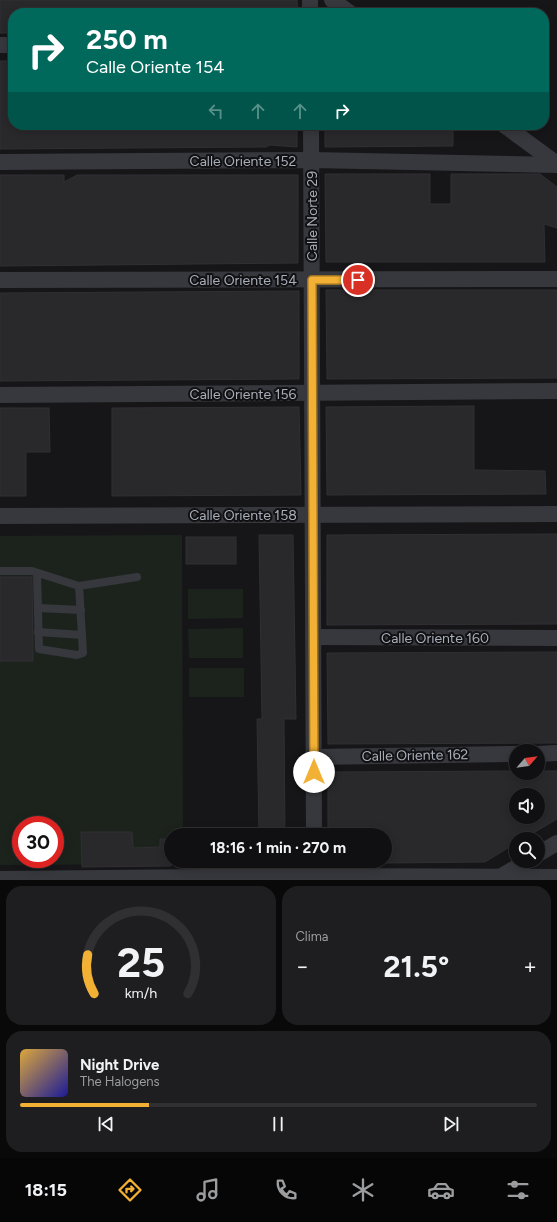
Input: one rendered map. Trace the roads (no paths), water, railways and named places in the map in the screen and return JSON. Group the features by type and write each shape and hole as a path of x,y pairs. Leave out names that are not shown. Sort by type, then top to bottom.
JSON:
{"street":[{"path":"332,0 343,8"},
{"name":"Calle Norte 29","path":"311,130 314,828"},
{"path":"511,130 557,165"},
{"name":"Calle Oriente 152","path":"0,162 312,160 557,165"},
{"name":"Calle Oriente 154","path":"0,280 557,279"},
{"name":"Calle Oriente 156","path":"0,395 312,394 557,391"},
{"name":"Calle Oriente 158","path":"0,516 557,514"},
{"name":"Calle Oriente 160","path":"313,637 557,638"},
{"name":"Calle Oriente 162","path":"314,757 509,754"},
{"path":"545,754 557,754"},
{"path":"545,850 557,843"},
{"path":"497,879 515,868"},
{"path":"0,879 314,872 497,879 557,877"}],"lane":[{"path":"0,571 32,571 79,586 137,577"},
{"path":"37,573 39,649 77,655 83,653 79,586"},
{"path":"38,608 80,610"},
{"path":"38,632 82,635"}]}
